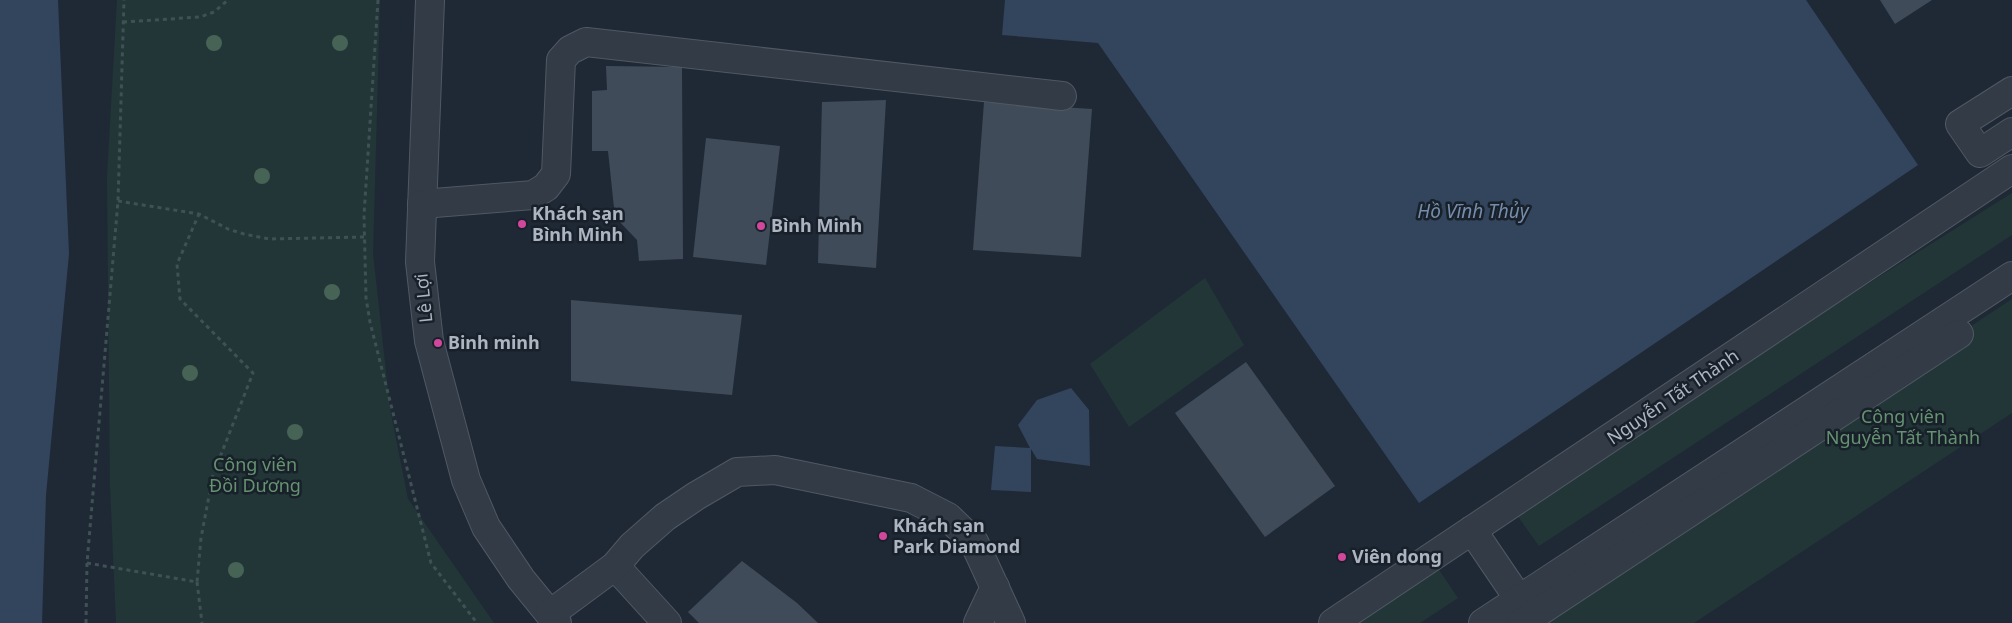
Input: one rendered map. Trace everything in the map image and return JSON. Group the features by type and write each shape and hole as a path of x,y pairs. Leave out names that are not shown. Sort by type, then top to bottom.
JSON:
{"street":[{"name":"Lê Lợi","path":"430,0 420,262 429,342 466,480 486,527 501,551 553,619"},
{"path":"422,204 533,195 546,187 556,174 561,60 570,50 586,42 1062,96"},
{"path":"2012,91 1960,124 1980,153 2012,132"},
{"name":"Nguyễn Tất Thành","path":"1333,623 2012,169"},
{"path":"1527,616 2012,276"},
{"path":"1483,623 1527,616 2012,298"},
{"path":"553,619 615,566 632,546 665,517 696,496 736,472 775,470 911,498 948,518 974,542 1012,623"},
{"path":"1472,530 1527,616"},
{"path":"615,566 667,623"},
{"path":"978,623 995,587"}],"path":[{"path":"86,623 87,563 118,201 124,0"},
{"path":"123,22 200,17 214,12 228,0"},
{"path":"378,0 364,215 366,298 370,322 431,563 477,623"},
{"path":"118,201 199,214 228,229 269,239 365,237"},
{"path":"199,214 177,264 180,299 253,373 213,475 201,538 197,582 202,623"},
{"path":"87,563 197,582"}],"green space":[{"name":"Công viên Đồi Dương","path":"117,0 380,0 373,253 390,409 408,499 494,623 116,623 110,484 107,177"},
{"path":"2012,193 2012,235 1539,546 1512,508"},
{"path":"1205,278 1244,345 1129,427 1090,364"},
{"name":"Công viên Nguyễn Tất Thành","path":"2012,299 2012,413 1694,623 1521,623"},
{"path":"1435,564 1458,598 1420,623 1345,623"}],"water":[{"path":"0,0 58,0 69,254 46,495 42,623 0,623"},
{"name":"Hồ Vĩnh Thủy","path":"1005,0 1806,0 1918,165 1419,503 1098,43 1002,35"},
{"path":"1071,388 1089,410 1090,466 1037,459 1031,449 1031,492 991,490 995,446 1030,448 1018,425 1037,400"}],"building":[{"path":"1880,0 1932,0 1895,24"},
{"path":"606,66 682,67 683,259 639,261 637,240 615,217 608,151 592,151 592,91 607,90"},
{"path":"886,100 876,268 818,263 822,102"},
{"path":"984,102 1092,109 1081,257 973,250"},
{"path":"706,138 780,146 766,265 693,257"},
{"path":"571,300 742,315 732,395 571,381"},
{"path":"1246,362 1335,486 1265,537 1175,413"},
{"path":"742,561 797,603 818,623 699,623 688,612"}],"place":[{"name":"Khách sạn Bình Minh","path":"522,224"},
{"name":"Bình Minh","path":"761,226"},
{"name":"Binh minh","path":"438,343"},
{"name":"Khách sạn Park Diamond","path":"883,536"},
{"name":"Viên dong","path":"1342,557"}]}
